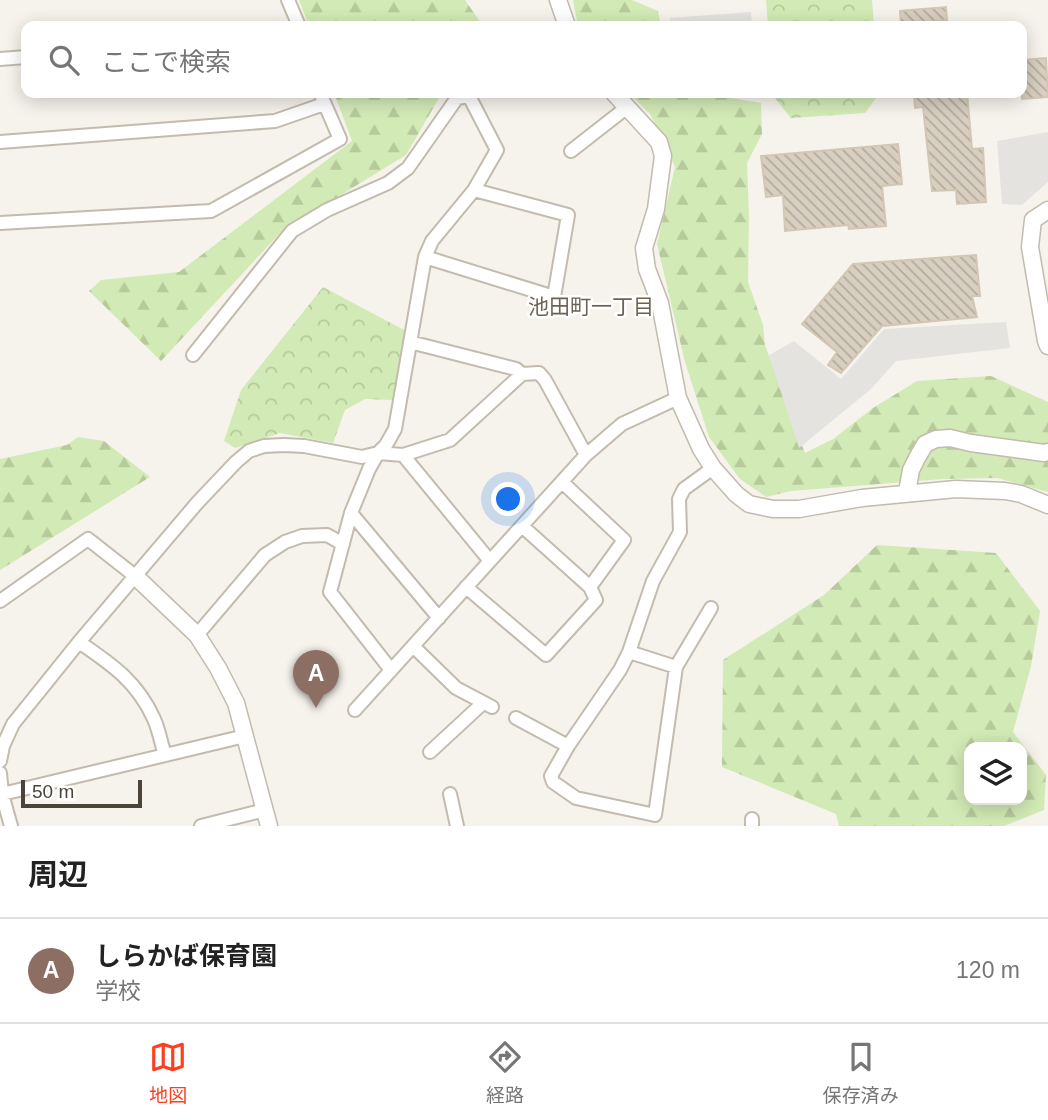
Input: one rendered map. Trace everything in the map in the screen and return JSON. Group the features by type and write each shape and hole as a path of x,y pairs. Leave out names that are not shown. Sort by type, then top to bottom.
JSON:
{"street":[{"path":"288,0 297,21"},
{"path":"558,0 565,21"},
{"path":"0,59 21,57"},
{"path":"0,142 275,121 322,98 340,139 211,211 0,223"},
{"path":"193,355 292,231 327,210 388,183 408,168 457,98"},
{"path":"391,670 330,592 351,513 369,469 396,429 425,257 432,241 474,190 497,150 473,98"},
{"path":"618,98 659,142 663,156 656,209 644,248 647,269 660,303 678,398 701,449 713,468 736,494 750,504 773,509 799,509 907,492 990,489 1021,494 1048,505"},
{"path":"571,151 626,108"},
{"path":"425,257 554,297 568,215 474,190"},
{"path":"1048,209 1033,220 1030,247 1048,346"},
{"path":"410,342 516,369 522,374"},
{"path":"0,761 13,724 198,502 236,461 249,451 264,446 284,445 362,457 378,453 403,455 450,440 522,374 539,373 586,455"},
{"path":"355,710 586,455 622,424 678,398"},
{"path":"907,492 911,470 917,458 925,444 936,439 950,438 983,445 1048,452"},
{"path":"403,455 490,561"},
{"path":"711,608 676,667 654,814 576,798 553,782 551,776 568,746 620,670 629,652 653,581 680,532 679,499 684,489 713,468"},
{"path":"562,482 624,540 590,587"},
{"path":"351,513 439,618"},
{"path":"466,587 546,655 596,600 590,587 522,526"},
{"path":"197,635 265,555 285,542 302,536 327,535 343,544"},
{"path":"0,601 88,539 135,576 197,635 236,703 267,818 201,826"},
{"path":"79,642 119,670 140,694 155,720 165,755"},
{"path":"412,646 456,688 487,705 430,752"},
{"path":"629,652 676,667"},
{"path":"516,718 568,746"},
{"path":"2,794 245,736"},
{"path":"0,773 2,794 11,826"},
{"path":"450,794 457,826"}],"green space":[{"path":"299,0 465,0 480,21 307,21"},
{"path":"573,0 632,0 658,11 660,21 577,21"},
{"path":"766,0 872,0 874,21 768,21"},
{"path":"336,98 439,98 406,155 282,231 161,361 89,291 101,280 179,272 352,141"},
{"path":"634,98 731,98 761,103 762,134 747,163 748,282 763,325 765,345 805,453 833,439 873,408 917,381 991,376 1048,402 1048,492 997,478 943,479 791,491 766,497 740,479 709,437 685,362 657,244 675,167 650,114"},
{"path":"775,98 876,98 865,113 791,118"},
{"path":"323,287 406,331 393,400 365,399 345,410 333,443 280,433 235,448 224,441 241,390"},
{"path":"78,437 104,441 150,477 0,570 0,459 67,445"},
{"path":"877,545 996,553 1040,611 1031,666 1013,732 1021,742 964,742 964,805 1027,805 1027,750 1046,775 1044,810 1004,826 839,826 836,814 722,767 723,660 824,595"}],"shaded area":[{"path":"751,12 752,21 670,21 670,18"},
{"path":"1048,132 1048,182 1022,205 1002,204 997,141"},
{"path":"1006,322 1010,348 896,361 871,389 799,448 769,355 794,341 841,379 884,329"}],"building":[{"path":"946,7 947,20 901,21 900,11"},
{"path":"1046,58 1048,97 1022,99 1027,98 1027,60"},
{"path":"914,98 967,98 972,149 983,148 986,202 957,204 956,190 932,191 923,107 915,108"},
{"path":"898,144 902,184 882,186 886,226 849,229 848,225 785,231 783,195 766,197 761,156"},
{"path":"976,255 980,296 972,296 977,317 882,326 841,373 828,365 837,352 802,324 853,264"}],"place":[{"name":"しらかば保育園","path":"316,708"}],"district":[{"name":"池田町一丁目","path":"591,306"}]}
